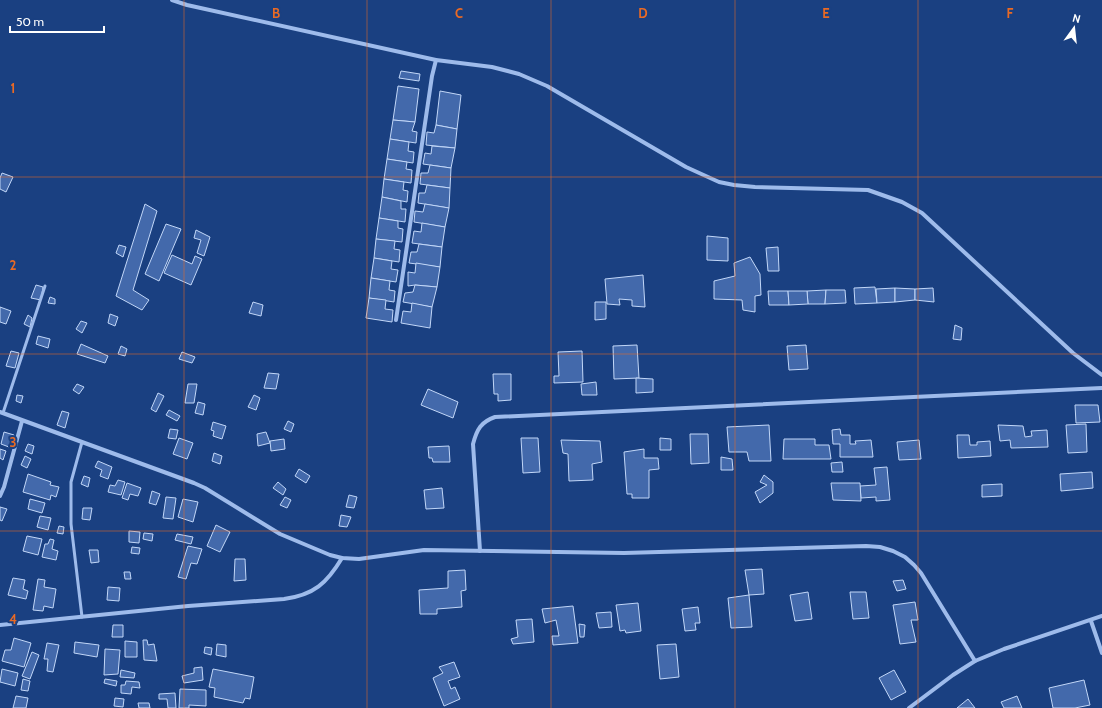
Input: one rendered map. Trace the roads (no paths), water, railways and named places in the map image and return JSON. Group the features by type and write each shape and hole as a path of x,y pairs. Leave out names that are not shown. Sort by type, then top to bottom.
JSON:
{"street":[{"path":"172,0 436,60 492,67 519,74 547,86 686,167 718,182 734,186 868,190 902,202 922,212 1072,353 1102,375"},
{"path":"396,320 432,76 436,60"},
{"path":"480,551 473,444 475,434 480,427 486,420 496,417 1102,388"},
{"path":"1,412 194,483 280,534 315,550 342,558 359,559 424,550 624,553 866,546 880,547 905,556 921,573 975,661"},
{"path":"0,496 4,487 22,421"},
{"path":"0,625 299,597 312,592 324,583 333,573 342,558"},
{"path":"909,708 953,675 975,661 1004,649 1091,621 1102,616"},
{"path":"1091,621 1102,653"}],"lane":[{"path":"1,412 45,286"},
{"path":"82,442 71,482 71,524 82,617"}]}
